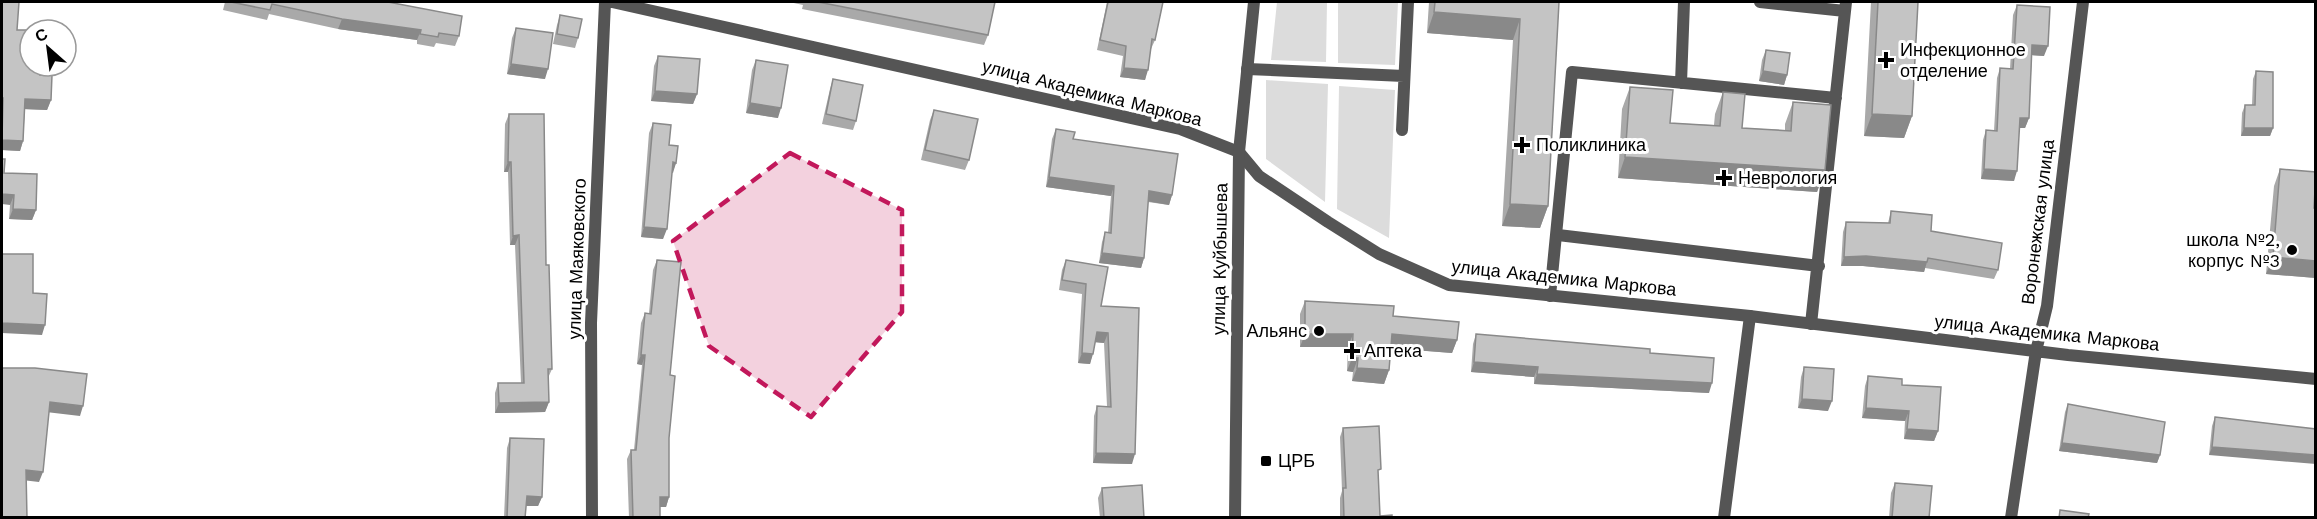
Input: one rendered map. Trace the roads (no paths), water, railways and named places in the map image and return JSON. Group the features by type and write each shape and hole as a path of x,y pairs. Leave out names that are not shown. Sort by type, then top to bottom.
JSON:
{"street":[{"name":"улица Маяковского","path":"592,518 591,323 605,2"},
{"name":"улица Академика Маркова","path":"612,2 1179,129 1239,152 1259,176 1379,254 1449,285 1750,316 2036,351 2316,379"},
{"name":"улица Куйбышева","path":"1235,518 1239,152 1254,2"},
{"path":"1402,130 1408,2"},
{"path":"1681,83 1684,2"},
{"path":"1760,2 1846,6 1811,324"},
{"name":"Воронежская улица","path":"2011,518 2036,351 2046,306 2082,2"},
{"path":"1247,69 1404,76"},
{"path":"1550,296 1558,235 1572,72 1836,98"},
{"path":"1558,235 1819,266"},
{"path":"1724,518 1750,316"}],"place":[{"name":"Инфекционное отделение","path":"1886,60"},
{"name":"Поликлиника","path":"1522,145"},
{"name":"Неврология","path":"1724,178"},
{"name":"школа №2, корпус №3","path":"2292,250"},
{"name":"Альянс","path":"1319,331"},
{"name":"Аптека","path":"1352,351"},
{"name":"ЦРБ","path":"1266,461"}]}
